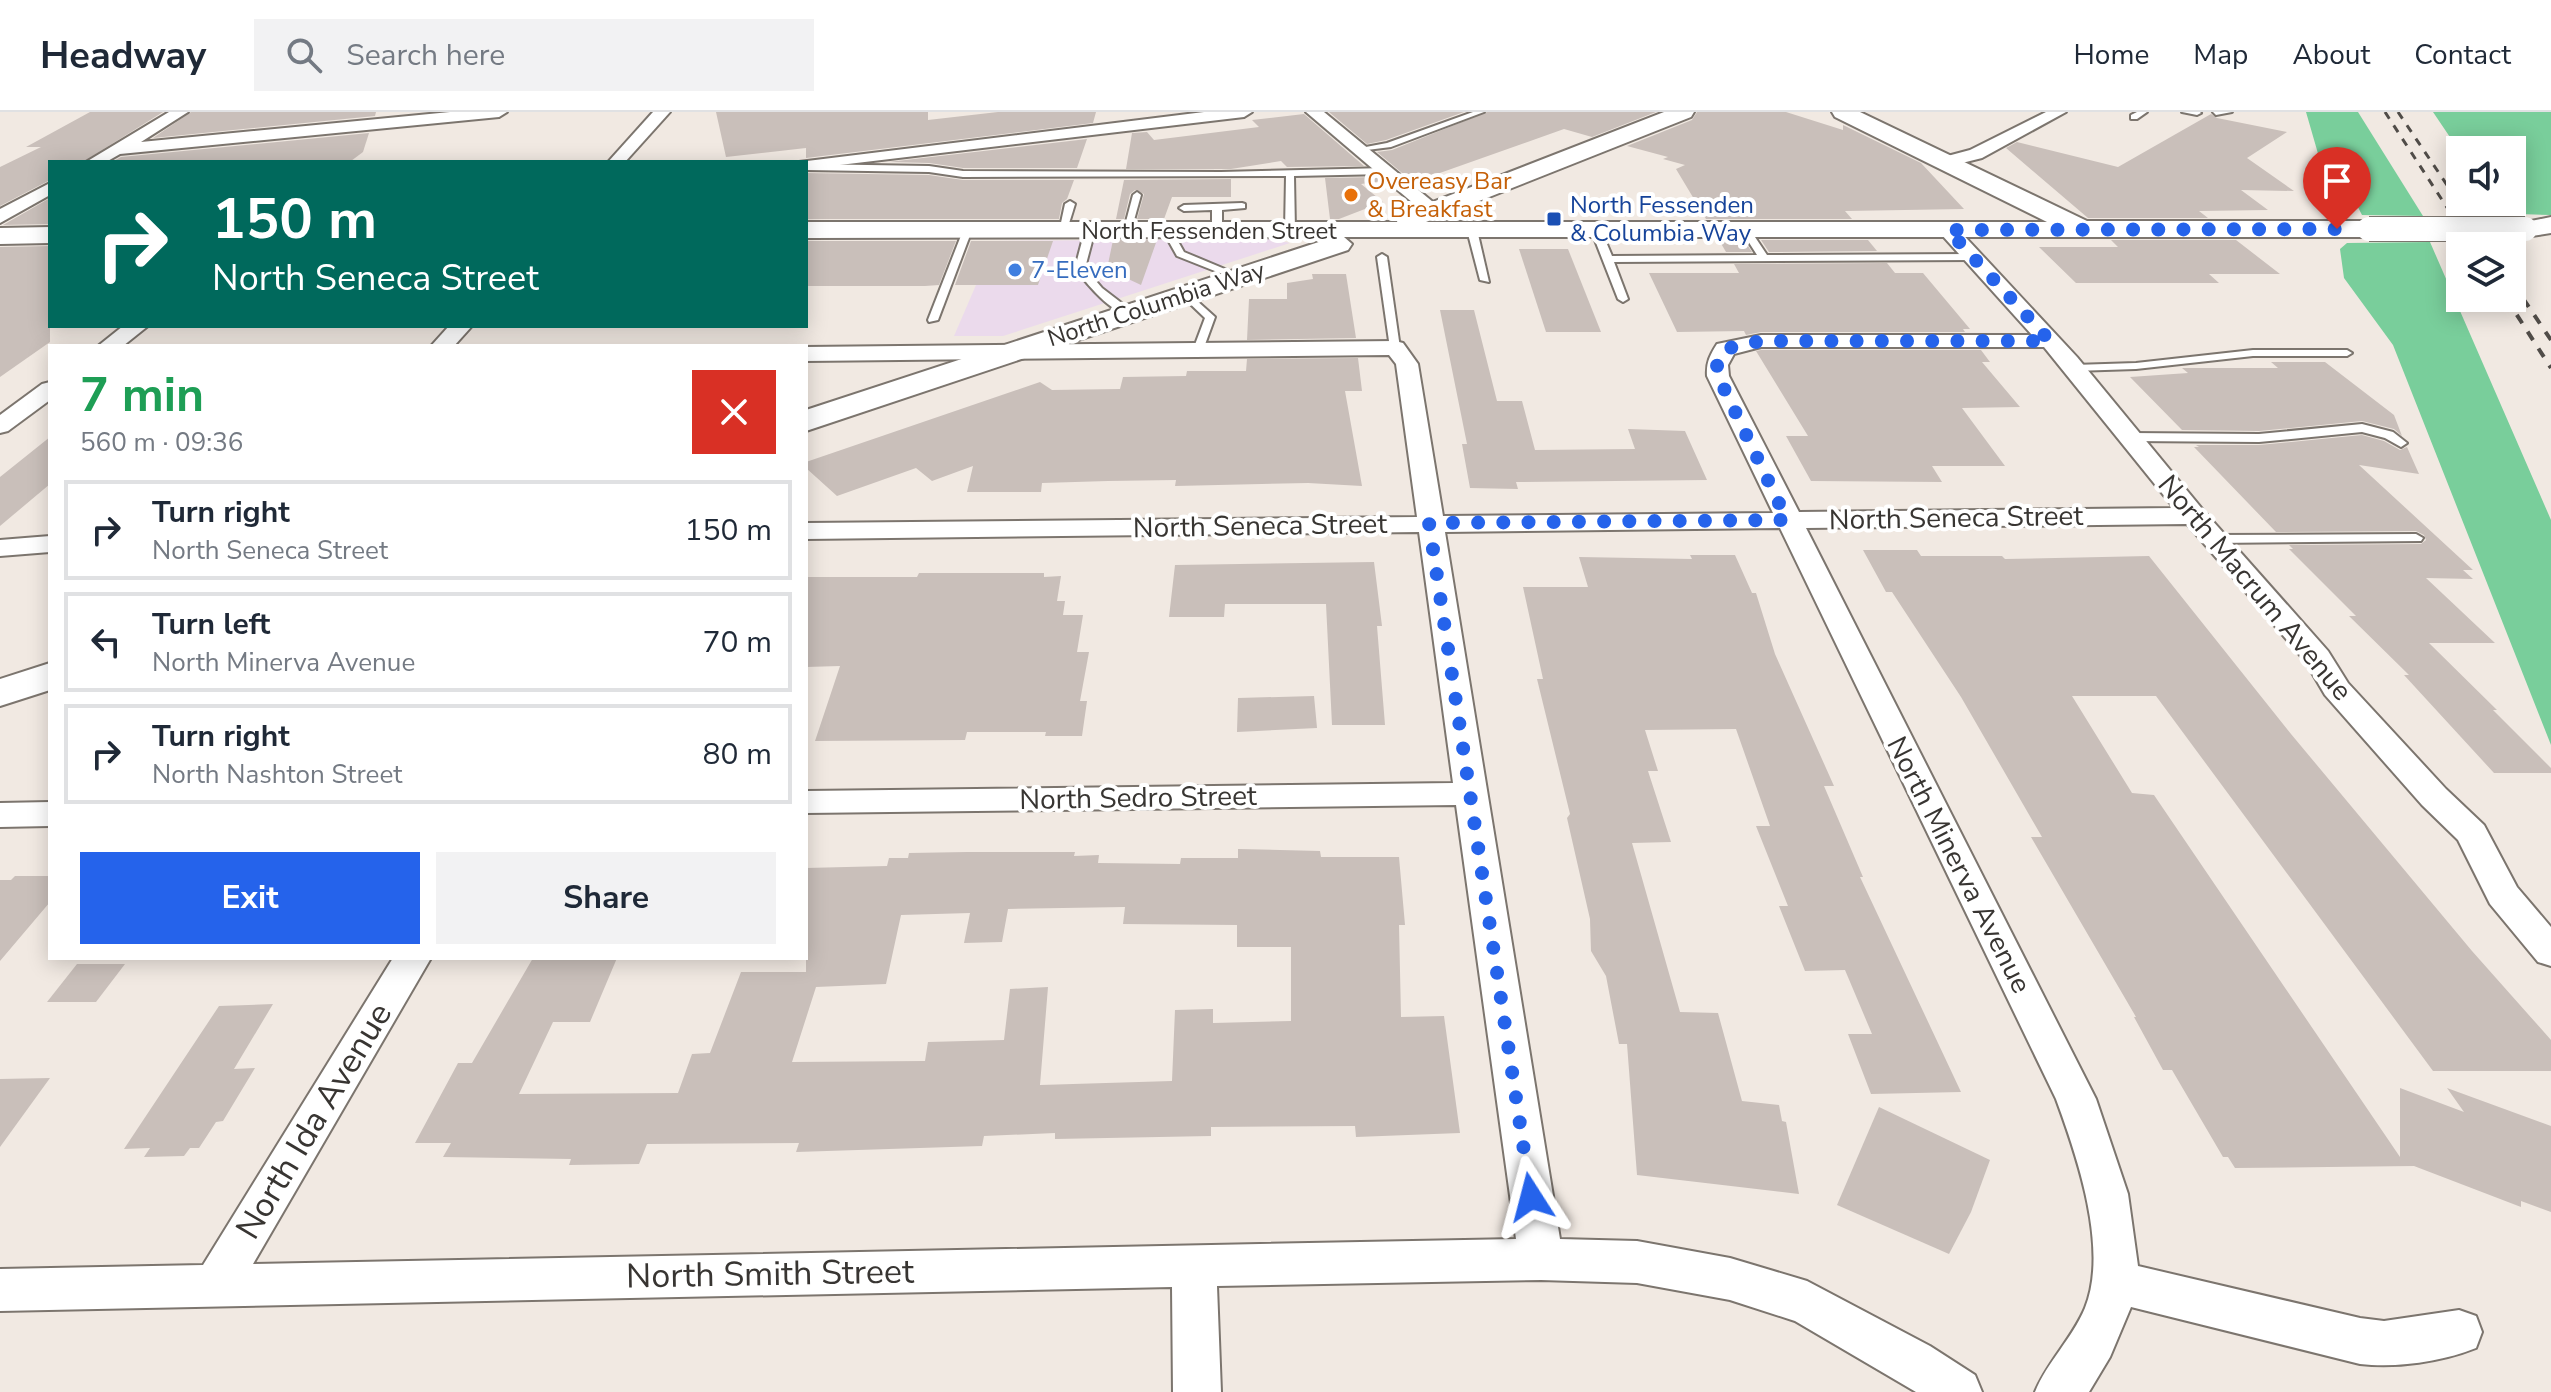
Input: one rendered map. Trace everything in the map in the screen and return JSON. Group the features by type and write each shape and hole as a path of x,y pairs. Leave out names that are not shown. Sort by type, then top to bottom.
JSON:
{"street":[{"path":"97,160 180,112"},
{"path":"116,149 499,112"},
{"path":"618,160 662,112"},
{"path":"808,165 1244,112"},
{"path":"1314,112 1433,211"},
{"name":"North Columbia Way","path":"808,420 1239,277 1380,244 1433,211 1683,112"},
{"path":"1843,112 2083,230"},
{"path":"1946,162 1976,154 2058,112"},
{"path":"0,217 48,189"},
{"name":"North Fessenden Street","path":"808,230 1168,231 1217,219 1380,244 1472,230 2525,229 2551,225"},
{"name":"North Fessenden Street","path":"2525,229 2551,233"},
{"name":"North Macrum Avenue","path":"1948,230 2074,368 2204,527 2318,657 2336,688 2434,797 2472,833 2503,895 2551,952"},
{"path":"0,236 48,235"},
{"path":"112,344 134,328"},
{"path":"444,344 459,328"},
{"name":"North Minerva Avenue","path":"2050,341 1761,341 1725,349 1717,365 1718,376 1787,520 2076,1099 2097,1153 2112,1221 2116,1282 2075,1374 2059,1392"},
{"path":"808,354 1395,348 1407,364 1541,1259"},
{"path":"0,426 48,390"},
{"name":"North Seneca Street","path":"808,531 1787,520 2204,527"},
{"path":"0,548 48,544"},
{"path":"0,693 48,677"},
{"name":"North Sedro Street","path":"808,802 1470,794"},
{"path":"0,815 48,814"},
{"name":"North Ida Avenue","path":"216,1285 411,960"},
{"name":"North Smith Street","path":"0,1290 1541,1259 1637,1262 1730,1279 1807,1303 1913,1362 1958,1392"},
{"path":"1194,1266 1197,1392"},
{"path":"2116,1282 2360,1341 2384,1344 2459,1332"}],"lane":[{"path":"1359,149 1388,145 1480,112"},
{"path":"2134,117 2143,112"},
{"path":"2186,112 2197,113"},
{"path":"2216,113 2228,112"},
{"path":"808,165 929,169 963,174 1386,171"},
{"path":"1290,173 1290,231"},
{"path":"1126,231 1137,195"},
{"path":"1062,230 1070,204"},
{"path":"1184,208 1217,219 1242,206"},
{"path":"933,320 967,230"},
{"path":"1090,230 1080,268 1098,290 1128,313"},
{"path":"1472,230 1485,280"},
{"path":"1596,230 1623,299"},
{"path":"1746,230 1764,258"},
{"path":"1168,231 1180,254 1239,277"},
{"path":"1380,244 1395,348"},
{"path":"1608,259 1973,257"},
{"path":"1186,294 1210,317 1198,350"},
{"path":"2074,368 2136,366 2253,353 2347,353"},
{"path":"2130,437 2259,438 2362,428 2389,435 2401,443"},
{"path":"2204,527 2416,538"}],"shaded area":[{"path":"1272,239 1290,243 1003,336 954,336 995,241"}],"green space":[{"path":"2306,112 2358,112 2423,216 2362,215 2341,174 2319,157"},
{"path":"2433,112 2551,112 2551,215 2526,214 2526,136 2449,136"},
{"path":"2430,242 2446,279 2446,312 2460,312 2551,520 2551,745 2393,345 2344,278 2340,249 2347,243"}],"building":[{"path":"90,112 163,112 86,160 48,160 48,181 0,206 0,167 41,147 26,147"},
{"path":"191,112 376,112 375,116 153,138"},
{"path":"716,112 928,112 928,120 998,112 1096,112 1093,123 806,158 806,148 726,157"},
{"path":"1329,112 1464,112 1367,144"},
{"path":"1487,112 1656,112 1592,137 1564,129 1437,174 1408,178 1377,152 1392,150"},
{"path":"1697,112 1786,112 1843,130 1843,125 1921,163 1964,209 1845,211 1852,219 1706,219 1676,169 1685,165 1627,146 1692,120"},
{"path":"1304,114 1364,166 1287,167 1281,161 1231,169 1126,169 1132,133 1147,132 1154,140 1259,127 1252,120"},
{"path":"2211,114 2217,118 2287,132 2247,158 2294,191 2241,190 2268,210 2199,211 2208,218 2088,218 2006,148 2017,142 2118,167"},
{"path":"369,133 363,152 352,160 116,160 121,157"},
{"path":"1087,139 1077,168 963,168 888,162"},
{"path":"808,173 929,175 963,180 1074,180 1067,199 1062,203 1059,219 808,219"},
{"name":"Overeasy Bar & Breakfast","path":"1378,177 1383,181 1361,184 1383,202 1339,219 1330,219 1325,178"},
{"path":"1231,179 1231,197 1172,197 1164,219 1137,219 1144,194 1135,190 1130,194 1124,219 1116,219 1124,180"},
{"path":"48,199 48,224 3,225"},
{"path":"1113,240 1157,240 1141,285 1107,269"},
{"path":"1719,240 1744,240 1752,252 1726,252"},
{"path":"1761,240 1868,240 1877,251 1769,252"},
{"path":"2111,240 2236,240 2280,274 2209,274 2219,283 2076,283 2039,247 2118,247"},
{"path":"808,241 956,241 939,285 808,286"},
{"path":"971,241 1053,241 1038,285 955,285"},
{"path":"48,246 50,342 0,377 0,247"},
{"path":"1519,249 1568,249 1601,332 1546,332"},
{"path":"1887,263 1895,273 1923,273 1970,329 1963,329 1965,332 1761,332 1746,335 1744,331 1677,332 1649,273 1739,273 1734,264"},
{"path":"1312,274 1346,274 1356,338 1247,340 1249,299 1287,299 1287,283 1313,279"},
{"path":"1440,310 1474,310 1497,401 1522,401 1535,450 1635,449 1628,429 1685,431 1707,480 1516,482 1518,489 1470,488 1462,444 1467,444"},
{"path":"1981,350 1990,362 1982,362 2020,407 1962,408 2005,466 1932,466 1942,482 1811,481 1786,436 1808,436 1756,351"},
{"path":"1358,358 1362,391 1345,391 1362,486 1308,483 1175,486 1176,480 1108,481 1042,483 1041,492 967,492 973,466 932,481 916,468 837,496 808,470 808,461 1040,382 1052,390 1120,389 1123,377 1186,376 1187,371 1246,371 1247,359"},
{"path":"2271,362 2325,362 2394,415 2402,436 2394,429 2362,421 2259,431 2182,430 2130,377 2188,373 2182,368 2278,368"},
{"path":"2362,435 2384,441 2400,450 2407,447 2419,474 2359,465 2473,570 2463,570 2473,579 2426,578 2495,643 2429,643 2497,710 2493,710 2551,768 2551,773 2494,773 2404,675 2409,675 2349,616 2356,616 2289,549 2293,549 2289,545 2421,544 2426,540 2424,535 2416,531 2276,532 2194,447 2259,445"},
{"path":"48,439 48,486 0,526 0,477"},
{"path":"1863,550 1917,550 1921,556 2002,556 2005,559 2149,556 2291,734 2472,951 2551,1040 2551,1071 2433,1071 2156,696 2072,696 2132,793 2154,795 2400,1157 2400,1088 2464,1112 2447,1088 2551,1126 2551,1212 2521,1201 2521,1207 2414,1166 2235,1168 2228,1157 2223,1157 2172,1070 2163,1070 2136,1017 2031,837 2042,837 1961,697 1892,592 1886,592"},
{"path":"1690,555 1735,555 1752,593 1756,593 1775,654 1834,786 1824,786 1863,877 1860,877 1961,1092 1871,1094 1848,1034 1872,1034 1845,970 1805,971 1779,906 1788,906 1756,826 1770,826 1736,729 1645,730 1658,771 1648,771 1671,842 1632,843 1680,1012 1718,1013 1742,1101 1779,1105 1782,1121 1786,1122 1799,1194 1637,1175 1627,1044 1619,1044 1606,976 1591,951 1590,919 1567,818 1570,814 1537,679 1543,679 1523,587 1588,587 1579,557 1692,559"},
{"path":"1374,562 1382,626 1377,626 1385,725 1332,725 1326,604 1225,604 1224,617 1169,617 1175,565"},
{"path":"919,573 1044,573 1044,577 1061,576 1057,601 1065,601 1063,615 1083,615 1077,652 1089,652 1080,701 1087,701 1082,736 1045,736 1046,732 967,732 965,740 815,741 840,666 808,667 808,577 917,577"},
{"path":"1314,696 1317,728 1237,732 1238,698"},
{"path":"1238,849 1320,851 1321,857 1399,857 1405,925 1399,925 1401,1017 1444,1016 1460,1133 1356,1137 1355,1126 1211,1127 1211,1136 1055,1139 1055,1133 984,1136 982,1146 796,1152 799,1143 647,1144 639,1164 569,1165 571,1159 443,1157 451,1143 415,1143 458,1063 472,1063 532,960 616,960 590,1022 553,1022 519,1094 678,1093 692,1054 710,1053 741,972 806,972 808,868 887,866 889,858 908,858 909,853 1075,852 1074,856 1099,855 1098,863 1180,864 1181,858 1238,858","holes":["1125,907 1123,924 1237,925 1237,947 1291,947 1291,1021 1213,1023 1213,1009 1175,1010 1172,1081 1040,1085 1048,987 1010,989 1004,1040 928,1042 925,1061 792,1062 816,987 886,984 901,915 970,913 964,943 1002,942 1008,909"]},
{"path":"15,876 48,876 48,904 0,961 0,880 11,880"},
{"path":"77,964 125,964 96,1002 47,1002"},
{"path":"273,1004 234,1069 255,1068 223,1121 216,1122 199,1148 190,1148 184,1156 144,1157 150,1148 124,1149 219,1006"},
{"path":"50,1078 0,1147 0,1079"},
{"path":"1879,1107 1990,1160 1971,1212 1949,1254 1837,1205"}],"railway":[{"path":"2385,112 2463,232"},
{"path":"2398,112 2479,232"},
{"path":"2526,303 2551,340"},
{"path":"2515,312 2551,368"}],"place":[{"name":"Overeasy Bar & Breakfast","path":"1351,195"},
{"name":"North Fessenden & Columbia Way","path":"1554,219"},
{"name":"7-Eleven","path":"1015,270"}],"route":[{"path":"1531,1197 1429,523 1787,520 1718,376 1717,365 1725,349 1761,341 2050,341 1948,230 2337,229"}]}
